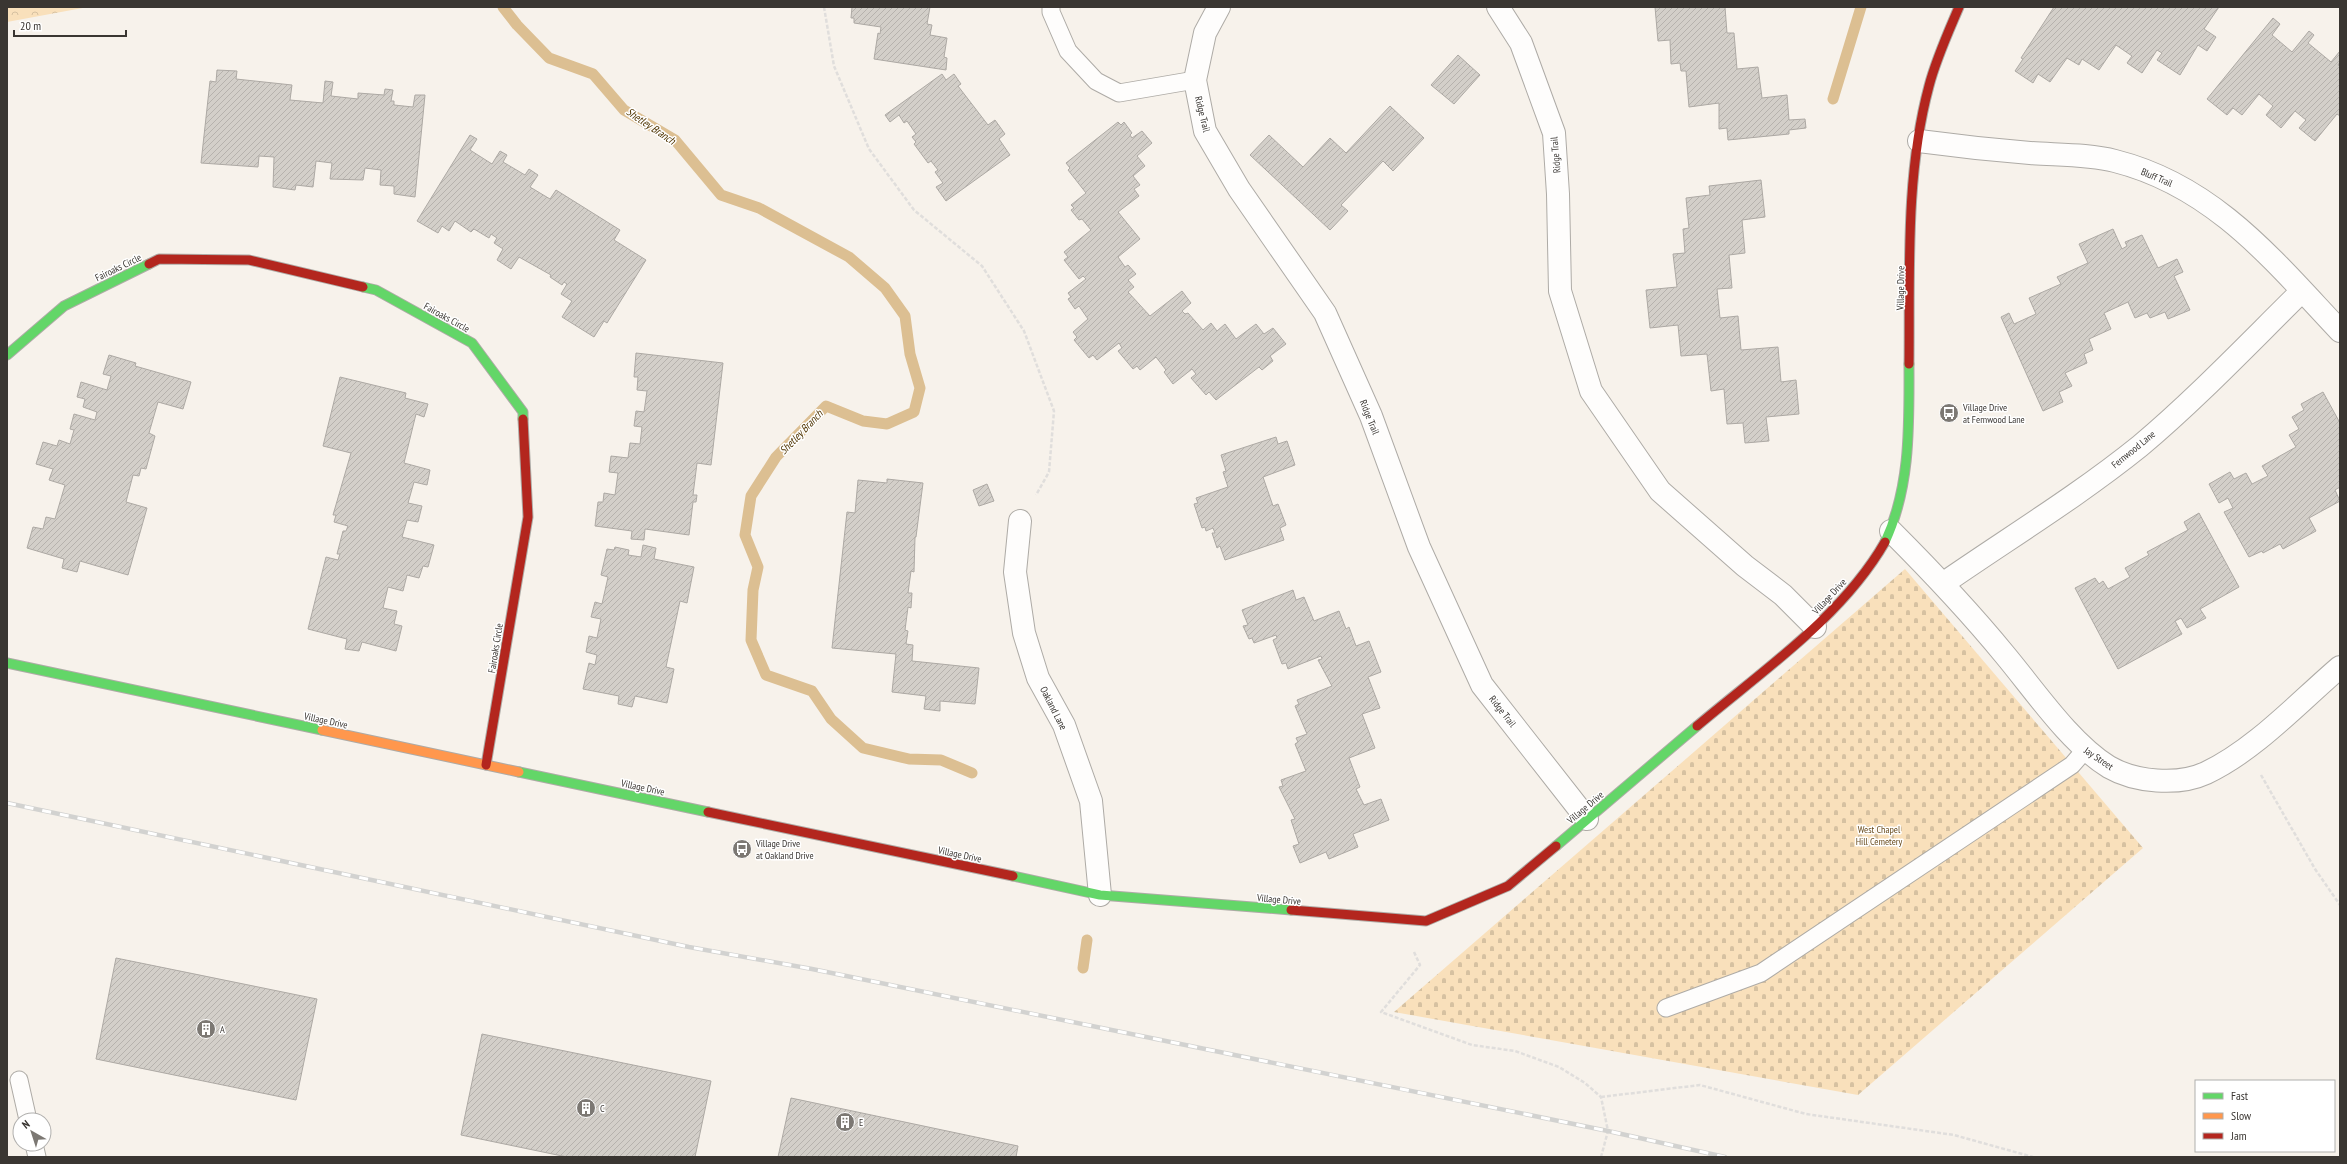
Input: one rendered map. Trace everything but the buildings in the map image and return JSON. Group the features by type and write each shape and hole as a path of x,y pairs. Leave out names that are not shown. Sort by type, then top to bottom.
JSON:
{"street":[{"name":"Ridge Trail","path":"1219,7 1205,33 1195,80 1205,131 1239,189 1325,313 1371,416 1419,547 1482,685 1588,819"},
{"name":"Village Drive","path":"7,663 1100,895 1426,921 1508,886 1588,819 1815,627 1845,597 1871,562 1891,530 1904,493 1908,450 1912,255 1919,141 1926,96 1941,48 1959,7"},
{"name":"Ridge Trail","path":"1500,8 1521,43 1554,133 1558,194 1560,291 1591,391 1660,491 1745,566 1783,595 1815,627"},
{"name":"Bluff Trail","path":"1919,141 1988,150 2113,160 2150,172 2185,189 2211,204 2235,223 2340,331"},
{"name":"Fairoaks Circle","path":"7,355 64,306 159,259 249,260 376,290 472,343 523,412 528,517 486,765"},
{"name":"Fernwood Lane","path":"1944,583 2106,472 2140,446 2189,402 2302,291"},
{"name":"Oakland Lane","path":"1020,521 1015,572 1024,632 1038,678 1064,725 1091,801 1100,895"},
{"name":"Jay Street","path":"1891,530 1944,583 2085,750 2110,768 2139,778 2175,781 2205,774 2246,748 2340,667"}],"lane":[{"path":"1052,7 1051,12 1068,51 1096,81 1120,93 1195,80"},
{"path":"1666,1008 1760,973 2060,774 2072,765 2085,750"},
{"path":"19,1080 26,1112"}],"path":[{"path":"824,7 834,66 870,149 914,210 982,266 1024,331 1054,411 1049,472 1020,521"},
{"path":"2246,748 2316,869 2340,905"},
{"path":"1399,920 1420,965 1381,1012 1472,1045 1515,1051 1559,1067 1585,1082 1601,1096 1608,1131 1601,1157"},
{"path":"1601,1096 1700,1085 1806,1114 1954,1135 2034,1157"}],"green space":[{"path":"7,7 88,7 7,22"},
{"name":"West Chapel Hill Cemetery","path":"1905,569 2143,848 1858,1095 1394,1012"}],"waterway":[{"name":"Shetley Branch","path":"503,7 517,25 549,58 593,74 624,110 675,140 721,195 759,208 849,257 885,288 905,316 910,354 920,388 914,412 887,424 863,421 826,406 776,457 751,496 745,535 758,567 753,590 751,640 766,675 812,691 831,719 863,748 909,759 941,760 972,773"},
{"path":"1833,99 1861,7"},
{"name":"Shetley Branch","path":"1083,968 1087,940"}],"railway":[{"path":"7,803 689,947 812,969 1608,1131 1725,1157"}],"traffic: fast":[{"path":"7,355 64,306 149,264"},
{"path":"363,287 376,290 472,343 523,412 523,419"},
{"path":"1885,542 1900,499 1907,455 1909,364"},
{"path":"7,663 322,730"},
{"path":"1556,846 1697,726"},
{"path":"519,772 708,812"},
{"path":"1013,876 1100,895 1291,910"}],"traffic: slow":[{"path":"322,730 519,772"}],"traffic: jam":[{"path":"1909,364 1910,224 1916,154 1921,120 1929,86 1942,46 1959,7"},
{"path":"149,264 159,259 249,260 363,287"},
{"path":"486,765 528,517 523,419"},
{"path":"1697,726 1799,642 1824,619 1847,595 1885,542"},
{"path":"708,812 1013,876"},
{"path":"1291,910 1426,921 1508,886 1556,846"}],"place":[{"name":"Village Drive at Fernwood Lane","path":"1949,413"},
{"name":"Village Drive at Oakland Drive","path":"742,849"},
{"name":"A","path":"206,1029"},
{"name":"C","path":"586,1108"},
{"name":"E","path":"845,1122"}]}
